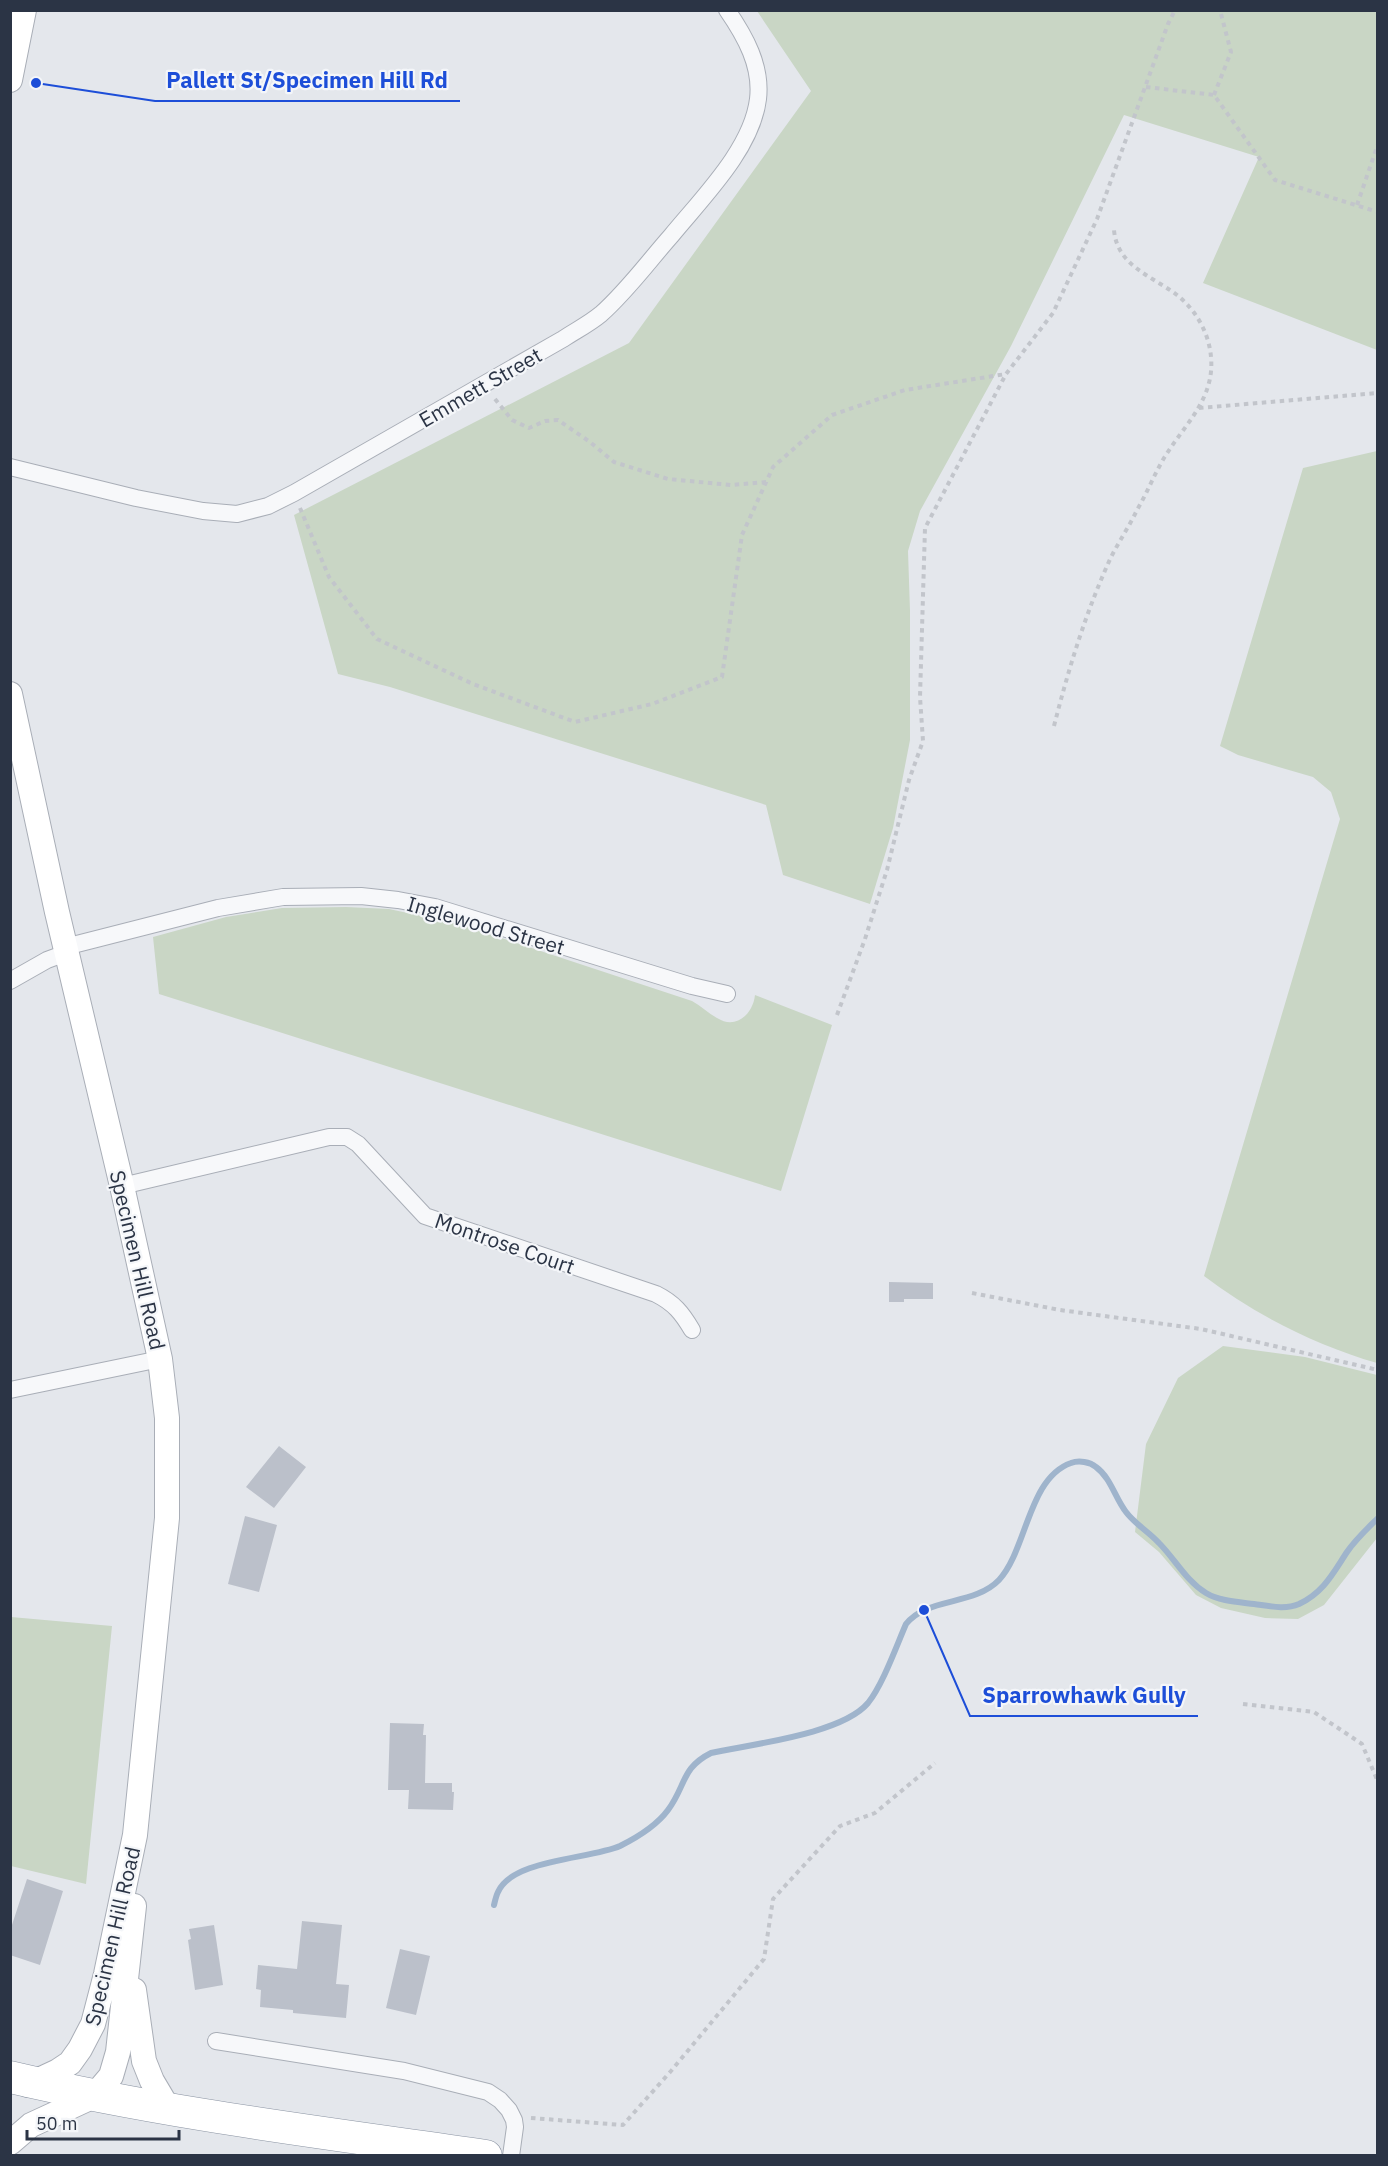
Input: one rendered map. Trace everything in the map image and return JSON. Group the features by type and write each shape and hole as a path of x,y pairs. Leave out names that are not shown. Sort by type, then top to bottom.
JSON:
{"highway":[{"path":"18,2084 486,2156"}],"main road":[{"path":"12,68 24,10"},
{"name":"Specimen Hill Road","path":"10,694 160,1359 167,1418 167,1518 135,1835 106,1974 93,2024 84,2043 70,2063 58,2071 18,2084"},
{"name":"Specimen Hill Road","path":"94,2096 111,2076 118,2052 137,1873 135,1835"},
{"path":"129,1952 144,2061 152,2081 168,2108"},
{"path":"10,2143 31,2125 94,2096"}],"street":[{"name":"Emmett Street","path":"10,467 136,498 237,514 268,506 294,493 563,339 600,315 634,280 723,172 748,133 758,99 757,69 745,35 727,10"},
{"name":"Inglewood Street","path":"10,981 66,950 252,901 318,896 362,896 435,907 692,986 727,994"},
{"name":"Montrose Court","path":"122,1186 329,1137 347,1137 358,1144 425,1216 656,1294 680,1310 692,1330"},
{"path":"10,1390 160,1359"},
{"path":"216,2042 404,2071 488,2092 500,2100 512,2116 515,2127 511,2156"}],"path":[{"path":"837,1015 878,900 909,780 923,741 920,697 926,528 1006,374 1053,313 1097,219 1175,10"},
{"path":"1215,95 1231,52 1220,10"},
{"path":"1146,87 1215,95 1275,180 1377,212"},
{"path":"1357,205 1377,144"},
{"path":"1054,726 1080,631 1108,564 1155,473 1172,444 1199,408 1207,392 1211,376 1211,357 1202,324 1178,296 1128,262 1116,243 1114,230"},
{"path":"294,493 329,577 377,639 473,684 575,722 652,704 722,677 742,535 773,467 832,415 905,390 1006,374"},
{"path":"484,384 512,420 529,428 545,421 558,420 614,462 668,479 731,485 767,482"},
{"path":"1199,408 1377,393"},
{"path":"972,1293 1060,1310 1201,1329 1377,1370"},
{"path":"1243,1704 1314,1712 1362,1744 1377,1782"},
{"path":"512,2116 623,2125 764,1959 773,1899 840,1826 875,1813 934,1763"}],"green space":[{"path":"757,11 1377,11 1377,350 1203,283 1259,157 1124,115 1011,346 920,511 908,551 910,740 893,828 870,904 783,875 766,805 390,687 338,674 294,515 629,343 811,91"},
{"path":"1378,451 1377,1363 1309,1338 1265,1316 1204,1276 1340,819 1331,792 1313,777 1238,755 1220,746 1303,468"},
{"path":"282,908 389,909 459,924 692,1001 724,1021 737,1021 747,1014 755,995 832,1025 781,1191 159,994 153,937 226,917"},
{"path":"1223,1346 1305,1357 1377,1375 1377,1538 1324,1605 1298,1619 1265,1618 1221,1608 1196,1595 1159,1552 1135,1532 1146,1444 1178,1378"},
{"path":"11,1617 112,1626 86,1884 11,1866"}],"building":[{"path":"889,1282 933,1283 933,1299 904,1299 904,1302 889,1302"},
{"path":"279,1446 306,1467 274,1508 246,1487"},
{"path":"245,1516 277,1525 259,1592 228,1584"},
{"path":"390,1723 424,1724 423,1735 426,1735 425,1783 452,1783 453,1810 408,1809 409,1790 388,1790"},
{"path":"27,1879 63,1891 40,1965 10,1955 10,1931"},
{"path":"302,1921 342,1925 336,1984 349,1985 346,2018 260,2007 261,1990 256,1989 258,1965 297,1969"},
{"path":"214,1925 223,1985 195,1990 188,1940 191,1939 189,1929"},
{"path":"400,1949 430,1956 416,2015 386,2008"}],"waterway":[{"path":"494,1905 498,1892 506,1881 519,1873 553,1861 620,1846 646,1831 668,1810 689,1771 711,1753 818,1730 855,1714 874,1695 906,1624 915,1615 926,1609 977,1594 999,1580 1016,1551 1029,1516 1046,1483 1057,1471 1071,1463 1084,1462 1096,1467 1109,1482 1130,1516 1165,1549 1192,1582 1211,1596 1229,1601 1288,1607 1308,1599 1321,1588 1354,1543 1378,1518"}],"place":[{"name":"Pallett St/Specimen Hill Rd","path":"36,83"},
{"name":"Sparrowhawk Gully","path":"924,1610"}]}
